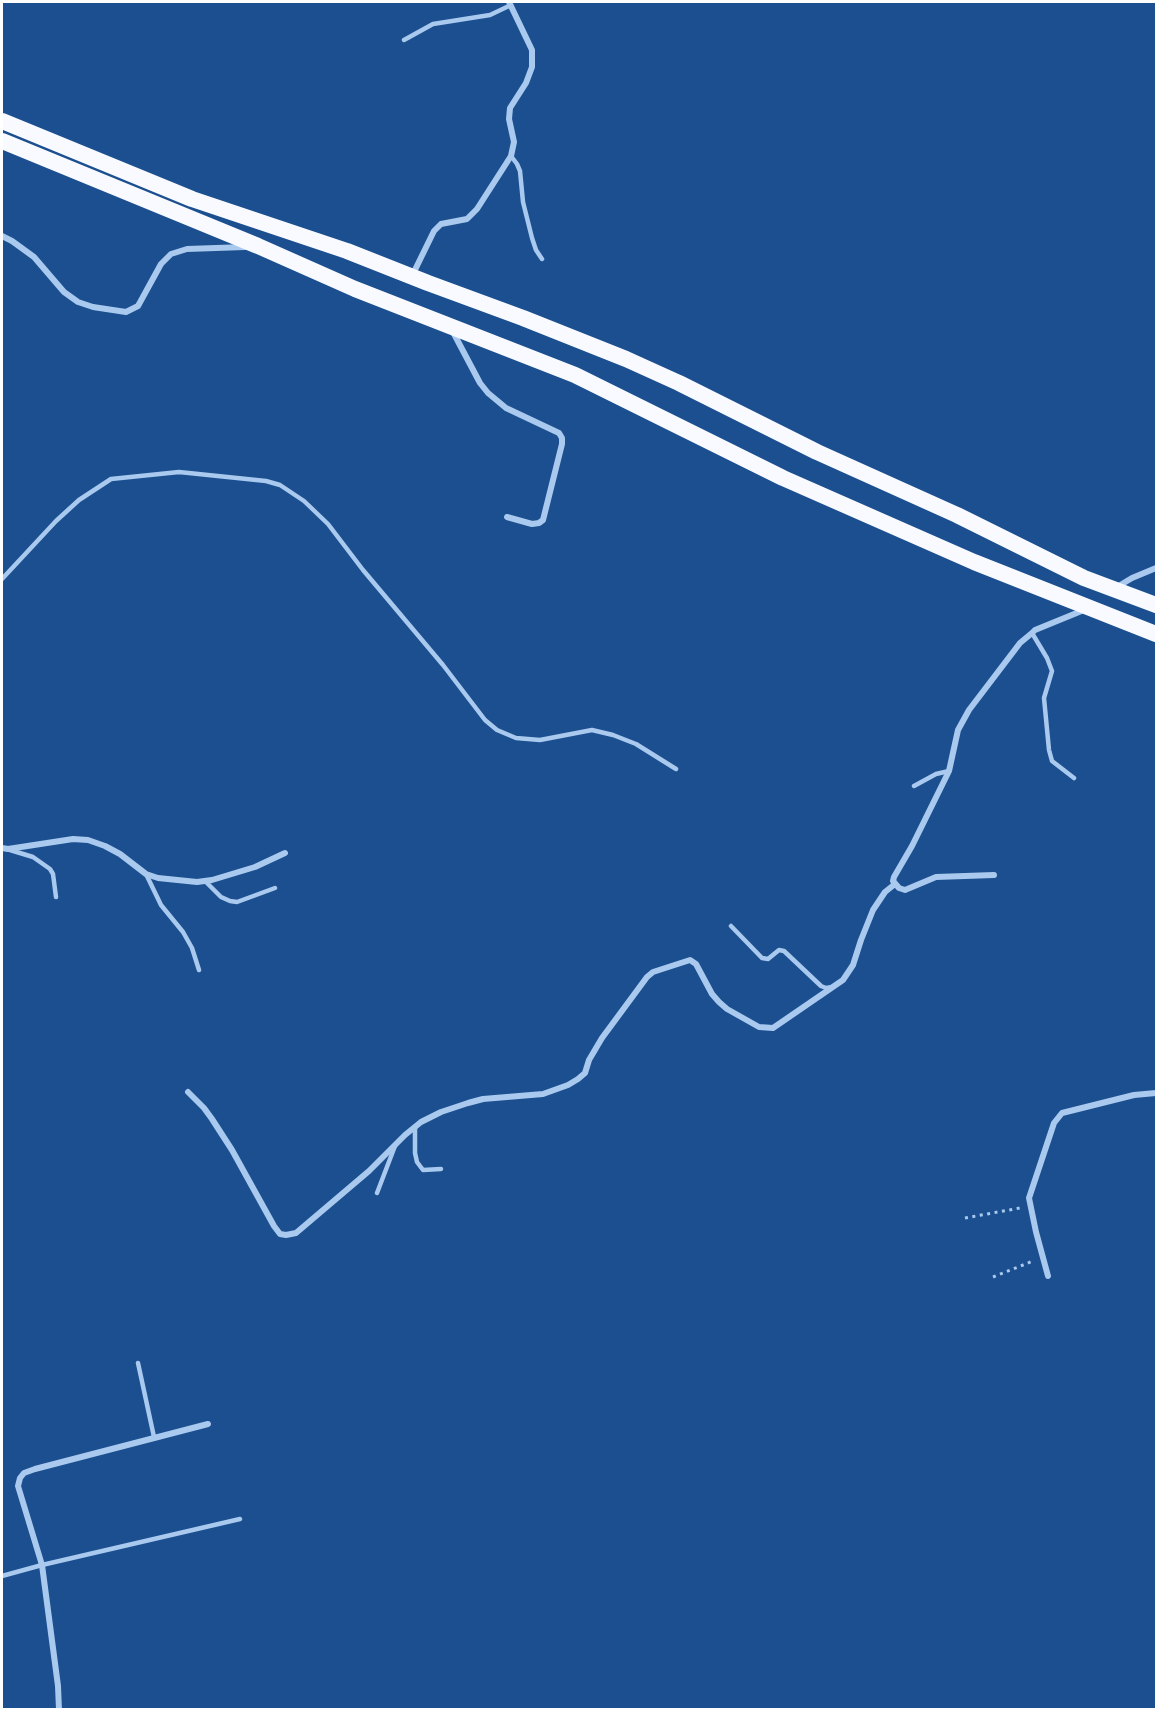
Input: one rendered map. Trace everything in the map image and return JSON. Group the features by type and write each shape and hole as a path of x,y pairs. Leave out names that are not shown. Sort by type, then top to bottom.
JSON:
{"highway":[{"path":"2,121 192,199 347,251 626,359 680,383 818,453 957,515 1084,578 1156,605"},
{"path":"2,141 258,246 355,289 575,375 783,478 974,562 1156,634"}],"street":[{"path":"411,277 434,231 441,224 467,219 477,209 511,156 514,142 509,120 510,108 526,83 532,67 532,50 510,3"},
{"path":"2,236 34,257 64,292 78,302 93,308 126,312 138,306 160,264 171,254 186,249 258,246"},
{"path":"450,326 480,383 488,393 506,408 558,433 562,438 543,519 539,523 532,524 507,517"},
{"path":"1114,589 1156,568"},
{"path":"994,876 936,877 904,890 895,884 894,877 949,771 958,730 969,710 1020,643 1035,630 1089,608"},
{"path":"5,848 73,839 88,840 120,854 146,874 158,878 197,882 255,867 285,853"},
{"path":"188,1092 204,1108 232,1150 280,1234 296,1233 369,1171 421,1122 468,1103 483,1099 543,1094 578,1079 585,1073 589,1060 602,1038 646,977 653,972 690,960 696,964 712,994 727,1009 759,1027 773,1028 843,980 853,965 873,910 885,892 895,884"},
{"path":"1048,1276 1029,1198 1057,1117 1062,1113 1134,1095 1156,1093"},
{"path":"59,1710 58,1686 42,1565 18,1486 20,1478 24,1473 35,1469 208,1424"}],"lane":[{"path":"404,39 433,24 490,15 510,3"},
{"path":"511,156 520,171 523,202 531,238 542,259"},
{"path":"2,579 56,521 79,500 111,479 179,472 280,485 304,501 328,524 485,720 497,730 516,738 540,740 592,730 636,744 676,769"},
{"path":"1032,633 1052,671 1044,698 1052,761 1074,778"},
{"path":"914,786 936,774 949,771"},
{"path":"5,848 33,857 45,864 52,874 56,897"},
{"path":"146,874 161,905 183,932 192,948 199,970"},
{"path":"205,881 221,897 237,902 275,888"},
{"path":"731,926 762,958 768,959 779,950 784,951 821,986 826,988 837,985"},
{"path":"415,1127 417,1162 423,1170 441,1169"},
{"path":"377,1192 395,1146"},
{"path":"138,1363 154,1437"},
{"path":"2,1576 240,1519"}],"path":[{"path":"965,1218 1031,1206"},
{"path":"993,1276 1043,1257"}]}
